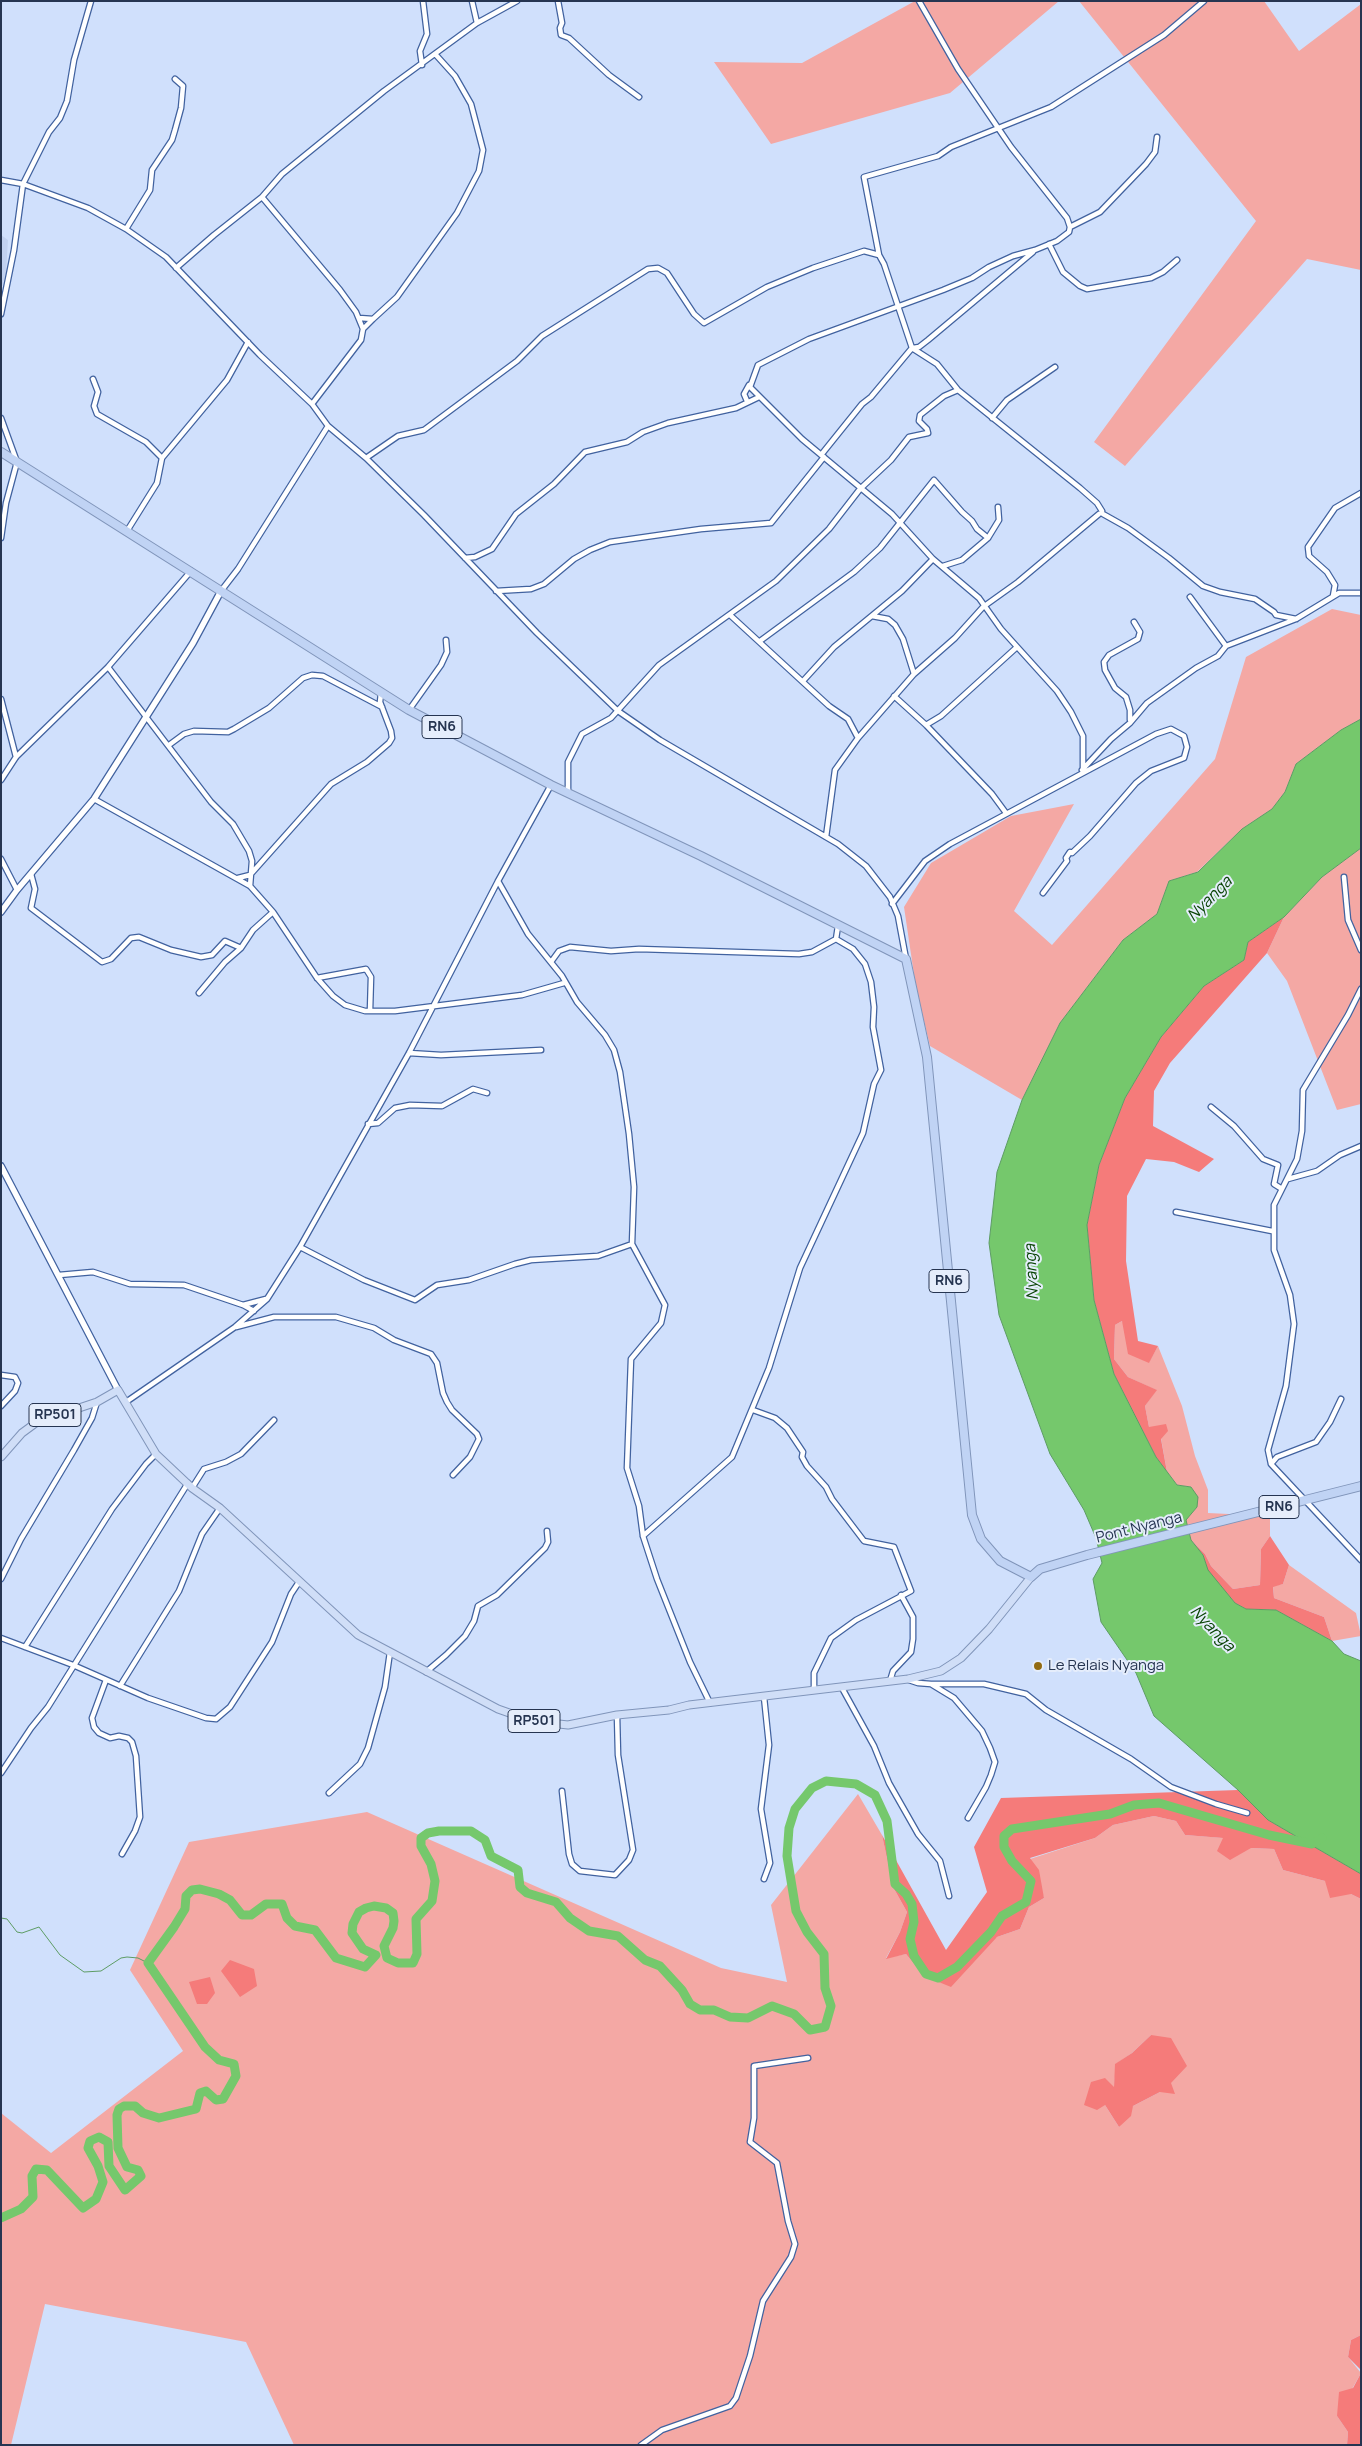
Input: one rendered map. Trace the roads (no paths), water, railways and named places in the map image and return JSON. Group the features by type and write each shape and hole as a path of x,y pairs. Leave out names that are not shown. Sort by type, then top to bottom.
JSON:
{"highway":[{"name":"RN6","path":"1,452 409,710 551,785 702,856 906,959 927,1057 972,1515 980,1539 993,1555 1031,1577"},
{"name":"RN6","path":"1304,1501 1361,1486"},
{"name":"Pont Nyanga","path":"1031,1577 1040,1570 1087,1555 1304,1501"}],"main road":[{"name":"RP501","path":"1,1456 22,1433 37,1422 97,1402 118,1390 156,1454 190,1485 220,1508 358,1634 498,1709 532,1721 568,1725 710,1703 908,1679 941,1671 961,1658 1005,1611 1031,1577"}],"street":[{"path":"1,314 14,250 23,184 49,132 60,118 67,101 74,60 90,1"},
{"path":"422,64 420,51 427,34 423,1"},
{"path":"472,1 477,23"},
{"path":"176,268 214,234 262,197 282,174 384,91 436,55 477,23 518,1"},
{"path":"558,1 562,23 560,28 561,35 572,41 609,75 639,97"},
{"path":"919,1 958,69 1032,175 1067,218 1070,226"},
{"path":"1204,1 1164,35 1051,107 951,147 942,154 864,176 879,255 884,264 912,348 937,364 958,390 1086,493 1097,503 1101,513 1120,522 1170,558 1203,586 1220,592 1255,599 1276,615 1296,619"},
{"path":"363,329 397,297 457,213 474,182 483,155 476,120 466,93 436,55"},
{"path":"126,229 150,190 152,170 172,140 181,108 183,86 175,79"},
{"path":"747,401 744,394 755,377 758,365 781,353 809,339 972,278 989,267 1013,256 1035,250 1064,236 1070,226 1093,216 1104,207 1146,164 1155,152 1157,137"},
{"path":"1,180 23,184 88,208 126,229 176,268 312,404 328,426 366,458 618,712 660,740 826,836 866,866 876,877 898,916 906,959"},
{"path":"262,197 340,290 359,318 363,329 361,340 312,404"},
{"path":"1049,244 1063,272 1080,286 1087,289 1151,278 1163,272 1177,260"},
{"path":"496,591 538,587 550,581 574,559 610,542 701,529 771,522 862,404 871,397 912,348 919,347 928,340 1035,250"},
{"path":"366,458 398,436 424,430 517,361 542,336 648,269 658,268 667,273 694,314 704,323 767,287 821,265 864,251 879,255"},
{"path":"359,318 373,319"},
{"path":"127,531 156,483 162,458 227,380 248,342"},
{"path":"992,418 1007,400 1055,367"},
{"path":"93,380 98,392 94,406 97,414 146,442 162,458"},
{"path":"750,384 750,387 759,397 802,440 892,514 933,559 980,598 984,607 1017,647 1057,691 1078,724 1083,736 1083,768"},
{"path":"568,793 568,762 582,734 618,712 631,694 659,666 776,581 829,529 860,489 892,460 909,437 928,434 927,429 920,421 920,415 944,396 958,390"},
{"path":"465,558 484,554 492,550 516,514 554,484 585,452 627,442 648,430 736,408 747,401 759,397"},
{"path":"1,418 17,462 6,503 1,538"},
{"path":"1,912 17,890 94,799 193,643 221,591 243,561 328,426"},
{"path":"760,640 854,572 902,524 934,480 972,521 977,530 988,538"},
{"path":"1333,596 1335,584 1327,572 1309,556 1308,547 1335,508 1361,493"},
{"path":"943,566 962,560 988,538 998,522 998,507"},
{"path":"826,836 835,770 858,738 914,674 955,638 984,607 1018,582 1101,513"},
{"path":"892,514 907,515"},
{"path":"803,681 834,647 902,591 933,559"},
{"path":"1,780 16,757 108,667 191,571"},
{"path":"1077,776 1111,739 1130,724 1147,703 1196,668 1218,656 1226,646 1296,619 1339,593 1361,592"},
{"path":"1190,597 1226,646"},
{"path":"730,615 760,640 829,706 848,719 858,738"},
{"path":"872,616 888,619 895,625 903,639 914,674"},
{"path":"1130,724 1130,710 1126,697 1116,688 1105,670 1104,662 1109,655 1138,639 1140,632 1134,622"},
{"path":"409,710 441,665 447,652 446,640"},
{"path":"926,725 941,716 1017,647"},
{"path":"108,667 169,745 210,802 234,824 249,851 259,863"},
{"path":"169,745 184,734 194,731 228,732 269,708 303,678 312,675 323,676 382,707"},
{"path":"238,878 250,874 332,784 367,762 389,743 392,738 391,731 382,707 381,693"},
{"path":"894,696 926,725 992,794 1006,813"},
{"path":"1,698 16,757"},
{"path":"892,904 930,856 1006,813 1164,730 1176,730 1184,736 1187,752 1184,758 1151,771 1136,783 1090,836 1072,853 1070,852 1066,858 1068,862 1043,893"},
{"path":"126,1402 234,1327 267,1299 300,1247 409,1053 498,881 551,785"},
{"path":"94,799 250,886 273,912 317,978 333,996 345,1005 370,1011 395,1011 522,995 564,983"},
{"path":"249,851 252,861 250,886"},
{"path":"1,859 17,890"},
{"path":"31,874 35,889 31,908 102,962 111,959 131,938 139,937 171,950 201,957 212,955 225,941 241,948"},
{"path":"1344,876 1346,913 1361,950"},
{"path":"498,881 519,920 551,962 564,983 605,1035 617,1059 629,1134 634,1187 632,1244 665,1305 661,1323 631,1359 628,1468 639,1506 643,1536 657,1579 690,1662 710,1703"},
{"path":"199,993 225,962 241,948 253,930 273,912"},
{"path":"836,939 838,926"},
{"path":"551,962 559,950 565,947 611,951 640,949 773,955 812,952 836,939"},
{"path":"643,1536 732,1457 769,1368 800,1268 863,1133 874,1084 881,1070 873,1027 874,1007 871,982 865,964 853,949 836,939"},
{"path":"317,978 366,969 371,977 370,1011"},
{"path":"1361,989 1348,1015 1303,1090 1302,1131 1296,1159 1274,1206 1272,1231 1274,1250 1292,1304 1294,1324 1286,1386 1268,1450 1271,1464 1361,1560"},
{"path":"409,1053 441,1055 541,1050"},
{"path":"368,1124 378,1123 395,1108 410,1105 442,1106 472,1089 486,1093"},
{"path":"1211,1107 1234,1126 1263,1159 1278,1165 1274,1184 1282,1189"},
{"path":"1287,1180 1299,1174 1317,1171 1340,1155 1361,1146"},
{"path":"2,1167 118,1390"},
{"path":"1176,1212 1272,1231"},
{"path":"300,1247 364,1280 415,1300 437,1286 469,1280 515,1264 531,1260 598,1256 632,1244"},
{"path":"59,1276 94,1272 130,1284 184,1285 243,1305 254,1311"},
{"path":"243,1305 267,1299"},
{"path":"234,1327 274,1317 336,1317 374,1328 394,1340 431,1354 437,1363 443,1393 447,1402 452,1410 477,1434 478,1439 470,1457 453,1475"},
{"path":"1,1375 15,1377 18,1383 15,1391 1,1406"},
{"path":"1271,1464 1277,1457 1316,1442 1330,1422 1341,1399"},
{"path":"1,1578 21,1539 92,1418 97,1402"},
{"path":"753,1410 775,1418 786,1428 803,1452 802,1458 807,1466 826,1487 832,1499 864,1541 894,1547 911,1591 856,1620 831,1638 814,1673 814,1690"},
{"path":"1,1773 31,1728 48,1707 73,1665 190,1485 204,1469 226,1462 241,1454 274,1420"},
{"path":"25,1647 112,1509 146,1464 156,1454"},
{"path":"120,1686 141,1650 164,1618 179,1591 202,1534 220,1508"},
{"path":"426,1672 465,1636 474,1621 478,1606 497,1595 545,1548 548,1542 547,1532"},
{"path":"1,1638 73,1665 181,1710 206,1718 216,1719 230,1708 272,1642 291,1594 299,1582"},
{"path":"890,1681 893,1671 911,1652 913,1638 913,1616 901,1595"},
{"path":"329,1793 360,1764 368,1748 385,1687 390,1652"},
{"path":"908,1679 918,1683 931,1684 984,1684 1026,1694 1046,1710 1131,1759 1171,1787 1216,1804 1248,1813"},
{"path":"106,1680 92,1718 93,1723 97,1731 103,1735 110,1738 119,1736 128,1738 132,1742 136,1756 140,1817 135,1831 122,1854"},
{"path":"931,1684 954,1698 964,1708 982,1731 995,1762 986,1788 968,1818"},
{"path":"842,1688 874,1746 888,1782 918,1834 940,1861 949,1896"},
{"path":"764,1697 769,1745 761,1809 762,1831 768,1844 770,1863 764,1879"},
{"path":"562,1791 569,1854 572,1864 580,1871 615,1875 629,1860 633,1850 618,1755 617,1716"},
{"path":"641,2445 662,2430 730,2406 736,2398 750,2356 763,2300 791,2257 795,2244 788,2221 777,2163 750,2142 754,2118 754,2066 808,2058"}],"water":[{"name":"Nyanga","path":"1361,719 1361,848 1322,877 1284,917 1248,942 1244,960 1204,986 1161,1037 1125,1098 1099,1165 1087,1225 1094,1300 1114,1374 1156,1457 1177,1485 1191,1487 1198,1497 1197,1507 1186,1520 1191,1540 1203,1555 1208,1570 1235,1603 1246,1609 1276,1610 1332,1641 1344,1654 1361,1661 1361,1874 1268,1820 1238,1790 1154,1716 1136,1673 1101,1622 1093,1579 1102,1563 1096,1538 1084,1510 1050,1454 999,1315 989,1243 997,1172 1022,1100 1060,1023 1123,940 1157,914 1169,881 1198,872 1242,829 1272,809 1285,792 1296,764 1341,730"}],"waterway":[{"path":"1,2218 21,2209 33,2197 32,2176 36,2169 47,2170 83,2208 96,2199 103,2182 98,2166 88,2148 90,2141 99,2137 108,2142 109,2166 125,2190 141,2176 138,2170 127,2167 118,2148 117,2115 119,2109 124,2106 135,2106 143,2113 159,2118 196,2109 200,2093 206,2091 216,2100 223,2099 236,2076 234,2064 219,2060 205,2047 148,1963 185,1909 186,1896 192,1890 200,1889 219,1894 230,1900 242,1915 251,1915 266,1904 282,1904 287,1918 295,1926 315,1930 336,1958 365,1967 376,1955 363,1949 352,1933 353,1924 359,1912 366,1908 374,1906 386,1908 393,1913 394,1921 393,1928 384,1946 387,1958 398,1963 413,1963 417,1954 416,1919 432,1901 435,1881 431,1864 421,1846 421,1838 428,1833 439,1831 471,1831 485,1840 491,1856 518,1870 520,1887 527,1893 556,1902 570,1918 589,1931 618,1936 645,1960 660,1966 682,1990 690,2004 700,2010 714,2010 730,2017 748,2018 772,2006 794,2014 810,2030 825,2027 831,2006 825,1988 824,1954 807,1932 796,1911 787,1856 789,1828 795,1809 812,1788 826,1781 856,1784 875,1795 887,1821 895,1884 906,1894 912,1904 914,1922 910,1939 914,1956 926,1974 938,1978 957,1967 991,1932 1002,1916 1026,1902 1031,1881 1012,1861 1004,1847 1004,1836 1012,1829 1110,1814 1134,1805 1159,1803 1269,1835 1312,1844 1322,1838"},
{"path":"1,1918 7,1919 17,1932 22,1933 39,1927 60,1955 84,1972 101,1971 121,1958 127,1957 138,1958 148,1963"}],"place":[{"name":"Le Relais Nyanga","path":"1038,1666"}]}
